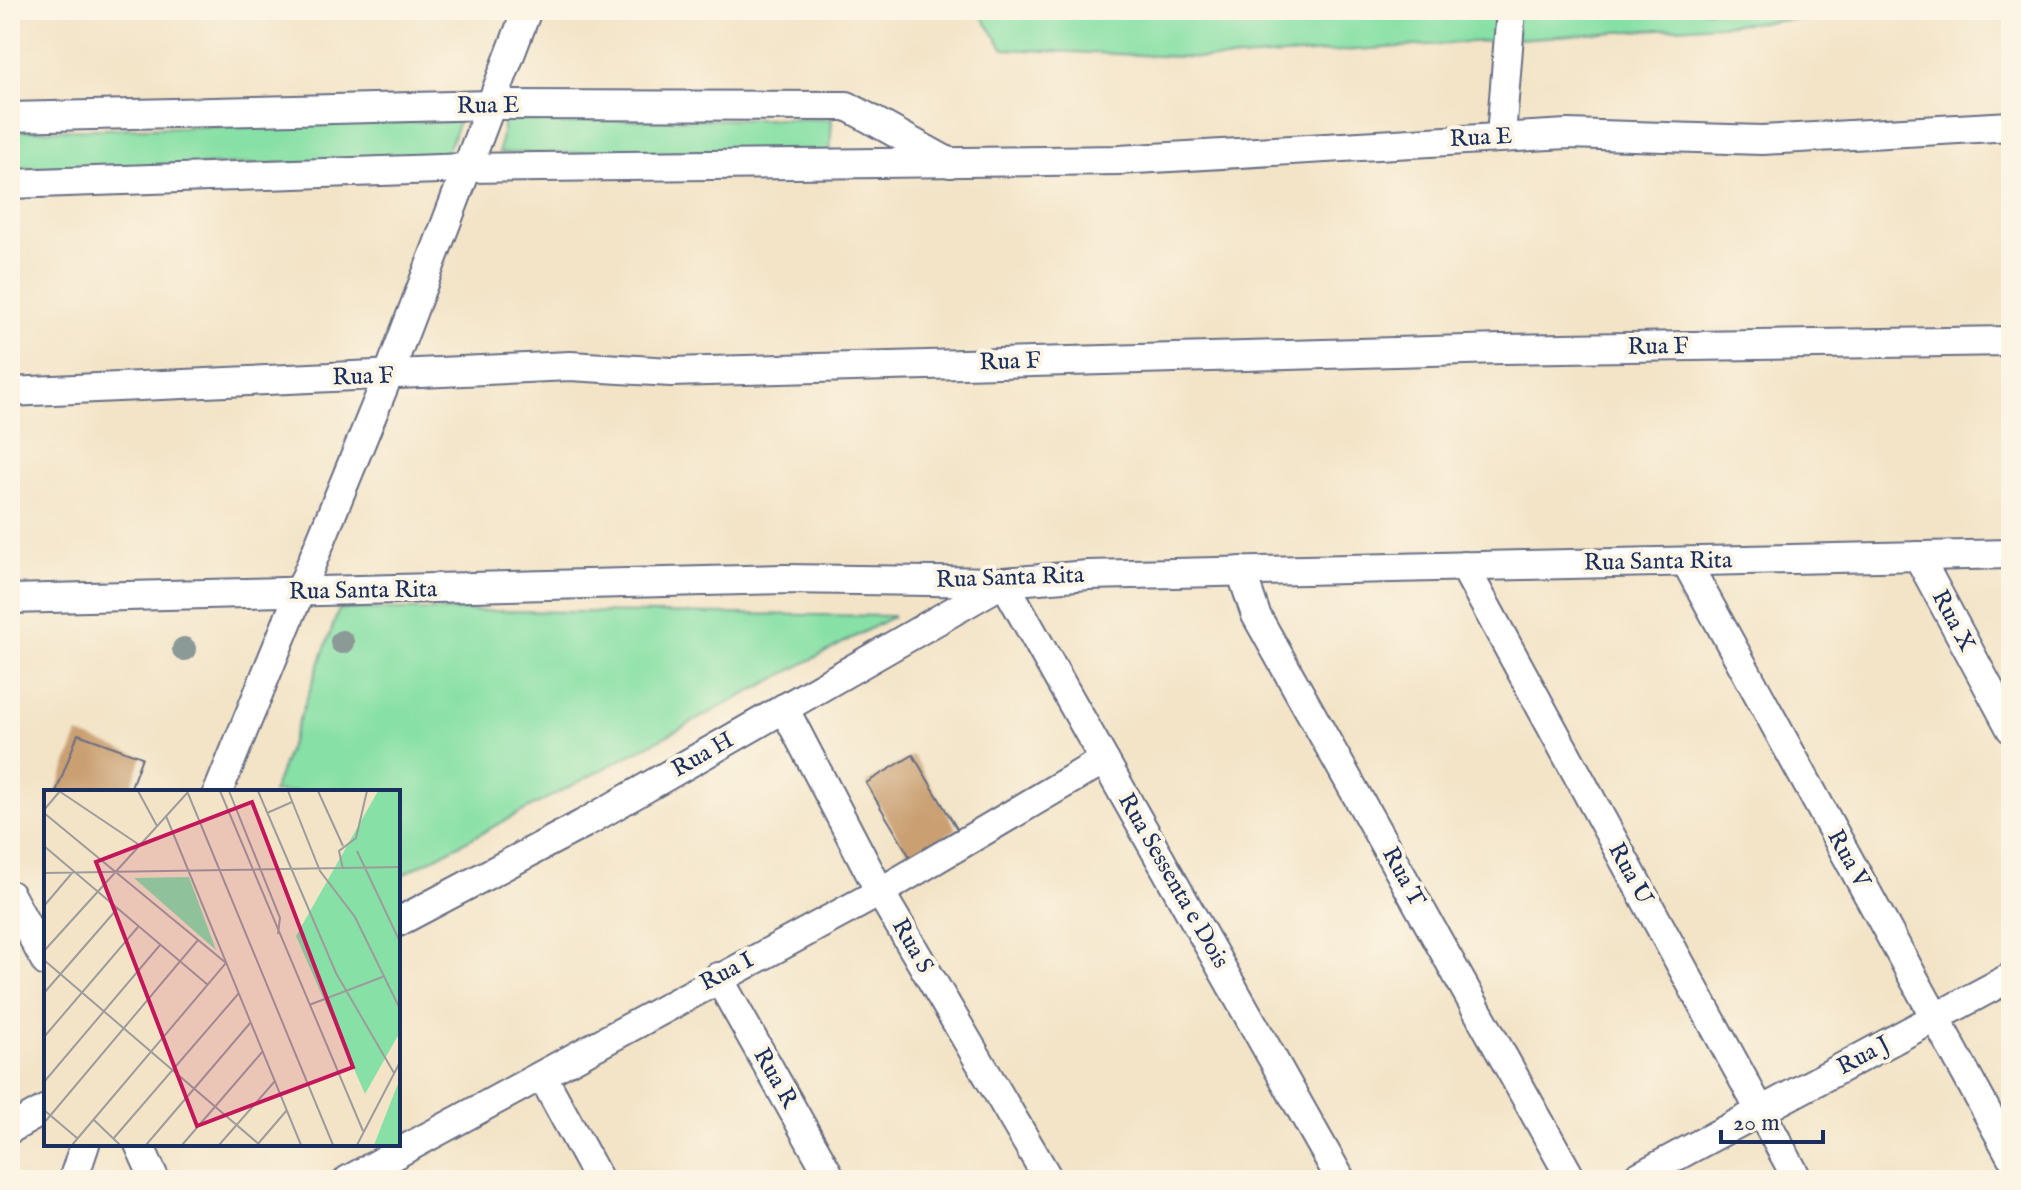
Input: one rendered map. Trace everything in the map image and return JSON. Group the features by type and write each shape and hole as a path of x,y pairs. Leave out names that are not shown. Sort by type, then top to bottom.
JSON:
{"street":[{"path":"219,790 388,376 527,10"},
{"path":"1501,136 1511,10"},
{"name":"Rua E","path":"10,117 491,105 847,106 951,163"},
{"name":"Rua E","path":"10,184 468,168 1192,157 1501,136 1567,134 1762,140 2011,126"},
{"name":"Rua F","path":"10,392 570,366 671,372 1502,349 2011,341"},
{"name":"Rua Santa Rita","path":"10,599 784,579 1004,582 1088,575 2011,554"},
{"name":"Rua X","path":"1918,556 2011,729"},
{"name":"Rua V","path":"1686,562 2011,1156"},
{"name":"Rua U","path":"1464,566 1798,1180"},
{"name":"Rua T","path":"1241,571 1256,615 1572,1180"},
{"name":"Rua H","path":"400,921 583,824 1004,582"},
{"name":"Rua Sessenta e Dois","path":"1004,582 1341,1180"},
{"name":"Rua S","path":"784,708 880,892 1049,1180"},
{"name":"Rua I","path":"362,1177 718,977 880,892 1104,760"},
{"path":"10,895 44,958"},
{"name":"Rua R","path":"718,977 832,1180"},
{"name":"Rua J","path":"1632,1180 2011,977"},
{"path":"543,1077 599,1180"},
{"path":"10,1129 44,1110"},
{"path":"73,1180 84,1146"},
{"path":"140,1146 155,1180"}],"green space":[{"path":"977,10 1935,10 1226,59 1004,49"},
{"path":"832,119 830,152 499,153 504,120"},
{"path":"459,121 444,161 10,168 10,131"},
{"path":"339,609 894,616 400,876 400,790 274,790"}],"building":[{"path":"78,734 142,757 131,787 139,790 57,790"},
{"path":"913,755 957,829 910,857 866,783"}]}
